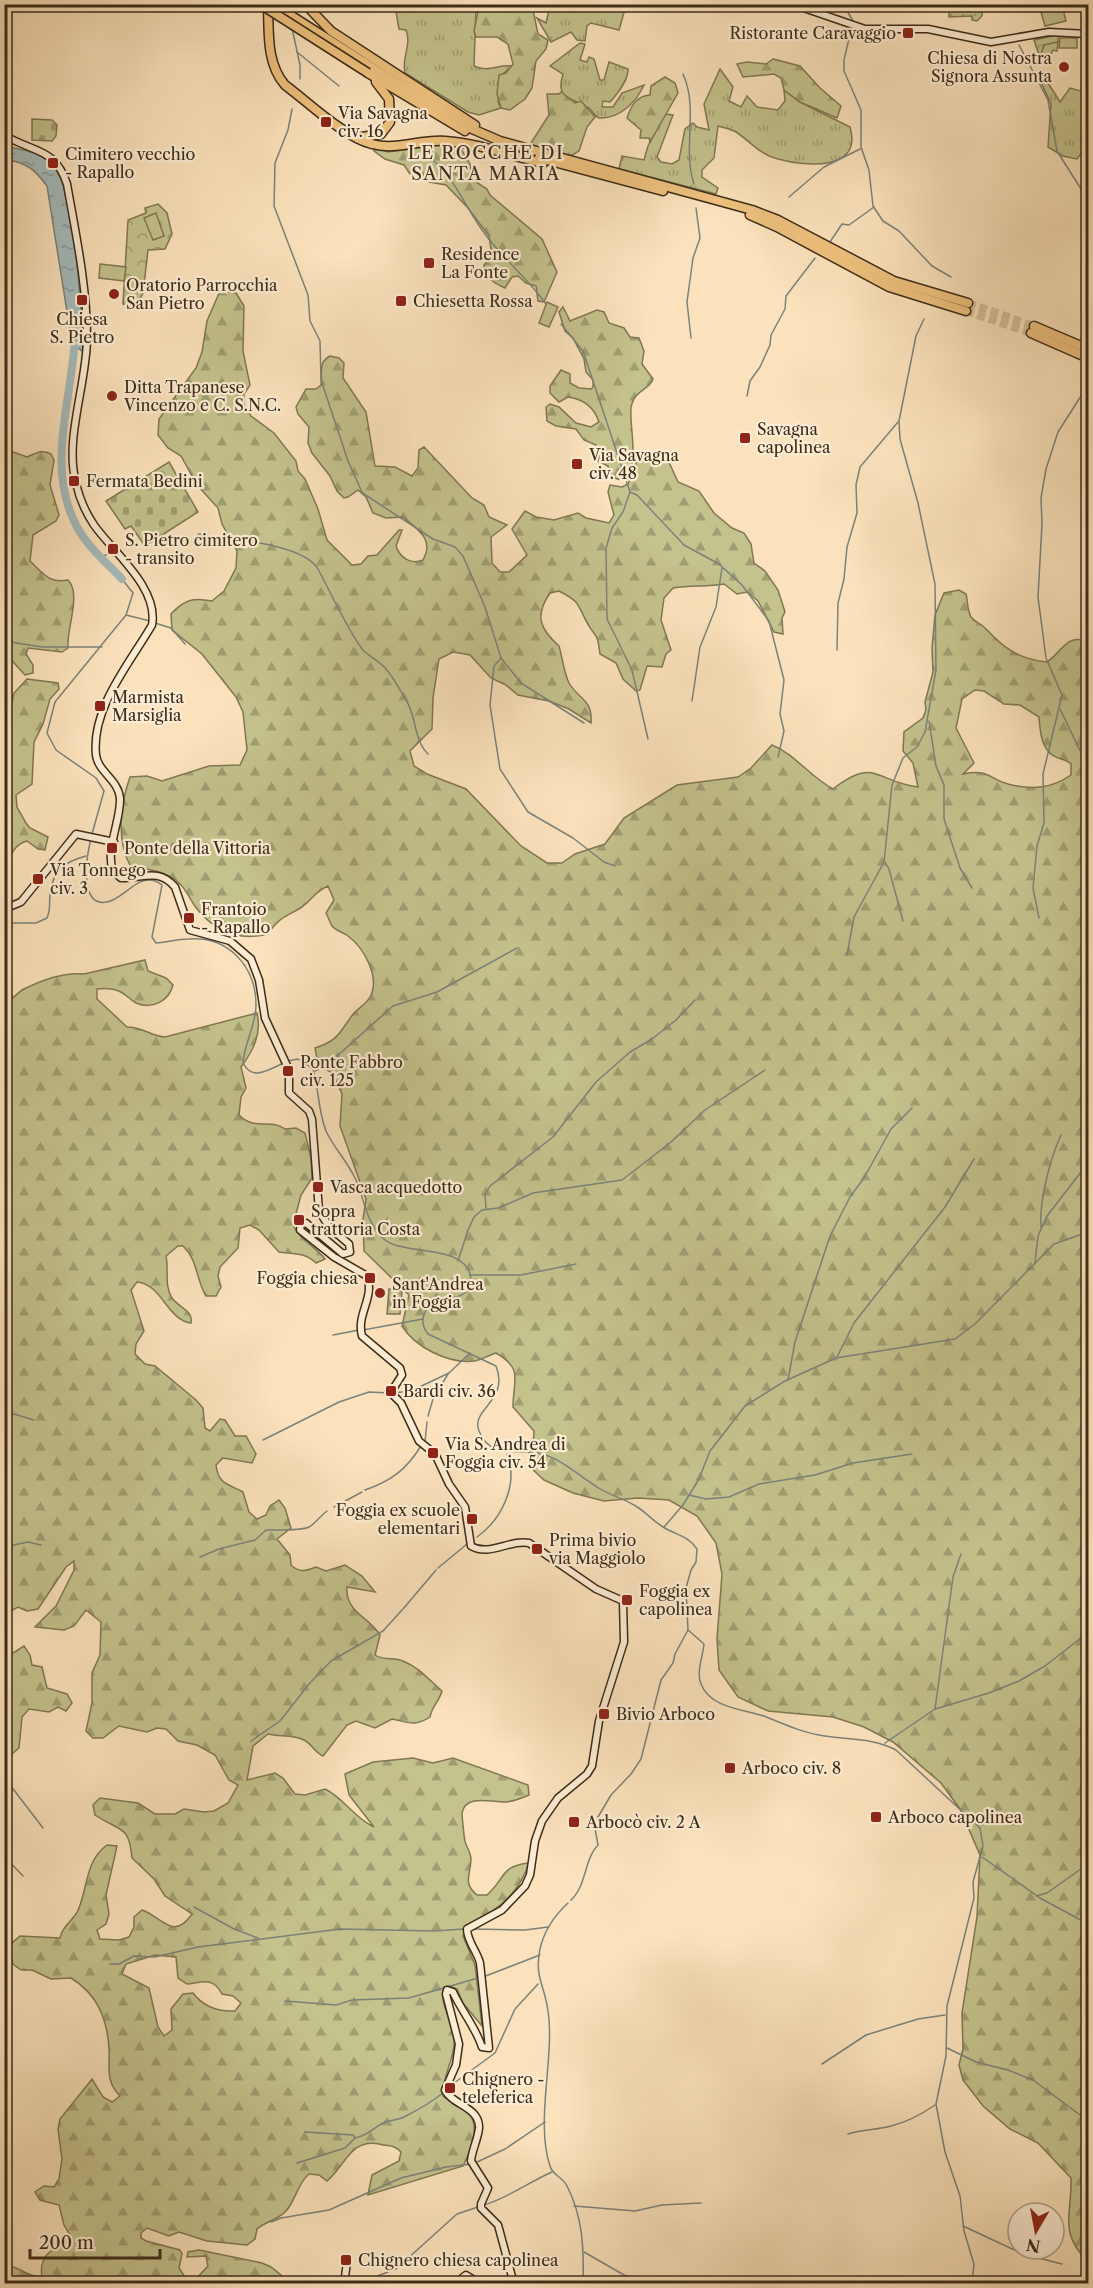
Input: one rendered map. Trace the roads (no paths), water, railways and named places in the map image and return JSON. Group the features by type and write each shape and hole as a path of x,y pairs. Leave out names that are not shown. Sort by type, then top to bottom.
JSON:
{"highway":[{"path":"260,4 454,126 505,148 567,167"},
{"path":"270,4 274,61 280,75 356,134 370,137 381,134 387,129 392,114 386,93 368,73"},
{"path":"270,4 463,125 510,144 752,210 894,280 967,307 889,287 777,227 751,216 567,167 458,142 435,140 391,146 371,144 353,135 285,84 276,74 271,56 270,4"},
{"path":"305,4 331,31 469,121 510,144"},
{"path":"1033,330 1075,347 1089,349"},
{"path":"1075,347 1089,358"}],"street":[{"path":"4,16 9,4"},
{"path":"792,4 865,29 928,29 991,42 1049,32 1089,34"},
{"path":"4,135 19,144 44,152 54,159 61,166 67,184 86,311 87,340 74,446 76,484 95,526 137,576 145,591 153,618 152,625 104,706 98,736 96,755 99,766 118,788 120,801 111,842 111,865 116,876 125,879 151,873 171,882 175,887 190,930 230,941 251,959 260,980 265,1018 289,1070 290,1093 309,1111 312,1119 319,1210 330,1228 349,1244 350,1252 343,1254 306,1223 301,1224 300,1230 334,1257 367,1276 370,1296 360,1322 360,1332 364,1340 400,1368 402,1375 393,1392 401,1403 418,1441 433,1450 449,1484 465,1508 471,1546 483,1550 520,1542 529,1544 596,1589 623,1600 624,1642 599,1721 592,1766 587,1774 558,1798 542,1821 535,1841 530,1875 525,1886 502,1910 467,1929 468,1938 477,1951 480,1963 489,2048 482,2047 475,2026 461,2009 453,1992 447,1990 446,1994 459,2044 456,2065 445,2090 477,2118 478,2132 471,2161 488,2188 480,2204 481,2208 498,2225 513,2283"},
{"path":"4,909 21,902 72,836 83,835 111,842"},
{"path":"347,2262 345,2277 349,2283"},
{"path":"465,2283 462,2278 466,2275 481,2283"}],"water":[{"path":"4,146 31,152 43,158 54,167 61,180 76,255 83,352 72,343 47,186 29,167 5,159"}],"waterway":[{"path":"843,4 853,21"},
{"path":"852,26 844,60 844,71 861,110 861,147 869,170 873,206 883,221 899,231 932,266 951,277"},
{"path":"292,28 300,65 300,79"},
{"path":"1019,45 1048,100 1057,151 1088,200"},
{"path":"297,52 339,86"},
{"path":"683,74 690,101 689,157 694,184"},
{"path":"292,109 288,130 275,163 274,206 308,295 310,321 320,341 321,380 348,461 362,492 433,539 455,547 463,556 485,607 501,658 521,683 584,723"},
{"path":"789,197 824,167 860,149"},
{"path":"425,154 445,172 488,238 546,304"},
{"path":"830,242 842,224 849,225 874,207"},
{"path":"691,338 687,302 693,258 700,238 696,208"},
{"path":"1088,220 1088,237"},
{"path":"747,396 750,381 760,367 770,345 771,335 785,309 786,296 815,258"},
{"path":"847,955 854,917 884,862 892,785 903,758 917,747 925,732 936,670 935,584 918,503 900,439 899,421 916,336 924,319"},
{"path":"561,324 583,351 630,492 623,512 612,528 606,548 607,619 632,670 648,739"},
{"path":"75,337 63,433 63,481 68,504 81,534 122,579"},
{"path":"1039,918 1033,888 1037,846 1044,823 1043,774 1062,695 1046,658 1038,597 1041,498 1046,469 1058,432 1088,385"},
{"path":"837,650 838,603 844,579 847,547 857,513 856,485 860,467 898,422"},
{"path":"630,492 637,495 684,545 719,564 742,585 769,621 784,680 780,714 784,731 778,757"},
{"path":"198,534 245,540 281,548 310,560 318,569 362,649 384,666 397,684 409,707 420,742 428,754"},
{"path":"100,557 114,552"},
{"path":"692,701 700,647 716,607 722,568"},
{"path":"92,834 104,791 96,778 56,750 47,733 55,702 126,615 133,593 122,579"},
{"path":"126,615 150,621"},
{"path":"155,623 171,628 185,644"},
{"path":"4,641 42,647 102,647"},
{"path":"501,658 494,666 490,705 500,769 528,812 573,838 604,862 615,866"},
{"path":"1060,709 1088,767"},
{"path":"929,721 936,766 944,785 944,819 960,868 972,888"},
{"path":"91,839 87,878 88,889 92,897 98,902 107,902 114,900 140,882 147,880 162,885 152,937 156,943 203,939 227,948 237,956 251,978 256,1005 243,1063 247,1069 256,1073 267,1071 284,1063"},
{"path":"4,923 36,923 47,918 50,894 57,873 66,864 86,856"},
{"path":"885,862 903,921"},
{"path":"315,1071 327,1065 393,1006 437,992 517,948"},
{"path":"486,1208 485,1195 490,1186 553,1137 596,1082 630,1052 652,1039 676,1020 695,1000"},
{"path":"288,1061 298,1059 313,1069 321,1116 326,1131 355,1178 369,1218 384,1239 406,1248 449,1256 460,1261 468,1269 471,1282 466,1292 430,1303 423,1322 428,1334 496,1366 499,1378 498,1388 478,1423 484,1440 490,1446 504,1451 538,1453 554,1458 590,1483 638,1507 663,1527 690,1541 697,1549 696,1562 686,1588 688,1630 675,1654 673,1663 661,1680 641,1759 631,1774 611,1795 598,1817 595,1828 598,1845 590,1857 580,1887 571,1900"},
{"path":"458,1261 474,1217 482,1210 498,1208 533,1193 622,1180 670,1143 705,1110 765,1070"},
{"path":"788,1380 795,1342 830,1236 850,1197 864,1178 891,1129 912,1108"},
{"path":"1041,1227 1046,1180 1061,1135"},
{"path":"837,1357 854,1323 945,1207 974,1159"},
{"path":"1035,1262 1038,1236 1047,1216 1088,1163"},
{"path":"664,1527 683,1505 699,1479 710,1451 745,1406 785,1381 836,1358 955,1339 976,1323 1054,1244 1088,1232"},
{"path":"470,1275 521,1275 576,1264"},
{"path":"363,1330 423,1319"},
{"path":"333,1335 359,1330"},
{"path":"413,1390 449,1373 470,1353"},
{"path":"428,1416 433,1399 448,1374"},
{"path":"394,1393 410,1391"},
{"path":"263,1440 339,1402 369,1392 390,1393"},
{"path":"4,1411 34,1420"},
{"path":"425,1442 427,1422"},
{"path":"365,1490 397,1474 410,1462 421,1446"},
{"path":"477,1537 494,1521 506,1500 511,1477 507,1454"},
{"path":"689,1495 706,1499 729,1497 759,1484 815,1475 853,1463 912,1454"},
{"path":"334,1507 362,1492"},
{"path":"200,1557 219,1549 255,1540 266,1530 294,1530 309,1527 327,1511"},
{"path":"4,1547 28,1542 41,1545"},
{"path":"438,1568 467,1544"},
{"path":"935,1709 953,1577 961,1554"},
{"path":"403,1609 436,1570"},
{"path":"1081,1637 1088,1606"},
{"path":"251,1741 280,1721 309,1684 331,1661 383,1631 402,1610"},
{"path":"688,1630 704,1644 699,1669 701,1684 705,1692 719,1703 764,1716 809,1733 870,1741 888,1746 896,1750 980,1828 983,1846 973,1882 974,1898 947,2006 946,2056 936,2104 945,2152 960,2196 964,2231 974,2264 972,2284"},
{"path":"885,1743 935,1709 989,1693 1019,1681 1045,1666 1081,1638 1088,1637"},
{"path":"4,1777 43,1828"},
{"path":"4,1856 23,1876"},
{"path":"982,1857 1040,1898 1088,1924"},
{"path":"1036,1896 1047,1893 1088,1864"},
{"path":"568,1903 554,1918 547,1930 538,1959 539,1974 547,2002 549,2029 544,2129 551,2169 565,2183 576,2209 583,2246 583,2284"},
{"path":"194,1907 234,1929 258,1938"},
{"path":"472,1929 525,1930 548,1927"},
{"path":"110,1964 119,1964 134,1956 155,1957 198,1947 340,1929 434,1931 464,1929"},
{"path":"483,1977 540,1955"},
{"path":"285,2001 336,2005 352,2000 409,1998 478,1978"},
{"path":"450,2086 495,2053 515,2009 538,1984"},
{"path":"822,2064 866,2035 918,2019 945,2015"},
{"path":"947,2048 976,2062 1008,2070 1033,2080 1080,2115 1088,2125"},
{"path":"305,2132 360,2137 385,2122 414,2112 444,2092"},
{"path":"848,2134 897,2124 935,2105"},
{"path":"475,2163 505,2149 545,2122"},
{"path":"297,2163 345,2148 355,2138"},
{"path":"271,2222 281,2218 329,2210 401,2178 446,2167 471,2164"},
{"path":"484,2205 552,2172"},
{"path":"574,2206 635,2211 662,2205 701,2203"},
{"path":"364,2281 396,2269 457,2214 478,2207"},
{"path":"963,2226 1023,2254 1062,2264"},
{"path":"584,2252 624,2275 654,2284"},
{"path":"973,2278 983,2284"},
{"path":"714,2284 737,2284"}],"tunnel":[{"path":"968,303 1034,326"},
{"path":"966,311 1031,333"}],"place":[{"name":"Ristorante Caravaggio","path":"908,33"},
{"name":"Chiesa di Nostra Signora Assunta","path":"1064,67"},
{"name":"Via Savagna civ. 16","path":"326,122"},
{"name":"Cimitero vecchio - Rapallo","path":"53,163"},
{"name":"Residence La Fonte","path":"429,263"},
{"name":"Oratorio Parrocchia San Pietro","path":"114,294"},
{"name":"Chiesa S. Pietro","path":"82,300"},
{"name":"Chiesetta Rossa","path":"401,301"},
{"name":"Ditta Trapanese Vincenzo e C. S.N.C.","path":"112,396"},
{"name":"Savagna capolinea","path":"745,438"},
{"name":"Via Savagna civ. 48","path":"577,464"},
{"name":"Fermata Bedini","path":"74,481"},
{"name":"S. Pietro cimitero - transito","path":"113,549"},
{"name":"Marmista Marsiglia","path":"100,706"},
{"name":"Ponte della Vittoria","path":"112,848"},
{"name":"Via Tonnego civ. 3","path":"38,879"},
{"name":"Frantoio - Rapallo","path":"189,918"},
{"name":"Ponte Fabbro civ. 125","path":"288,1071"},
{"name":"Vasca acquedotto","path":"318,1187"},
{"name":"Sopra trattoria Costa","path":"299,1220"},
{"name":"Foggia chiesa","path":"370,1278"},
{"name":"Sant'Andrea in Foggia","path":"380,1293"},
{"name":"Bardi civ. 36","path":"391,1391"},
{"name":"Via S. Andrea di Foggia civ. 54","path":"433,1453"},
{"name":"Foggia ex scuole elementari","path":"472,1519"},
{"name":"Prima bivio via Maggiolo","path":"537,1549"},
{"name":"Foggia ex capolinea","path":"627,1600"},
{"name":"Bivio Arboco","path":"604,1714"},
{"name":"Arboco civ. 8","path":"730,1768"},
{"name":"Arboco capolinea","path":"876,1817"},
{"name":"Arbocò civ. 2 A","path":"574,1822"},
{"name":"Chignero - teleferica","path":"450,2088"},
{"name":"Chignero chiesa capolinea","path":"346,2260"}],"district":[{"name":"LE ROCCHE DI SANTA MARIA","path":"486,163"}]}
